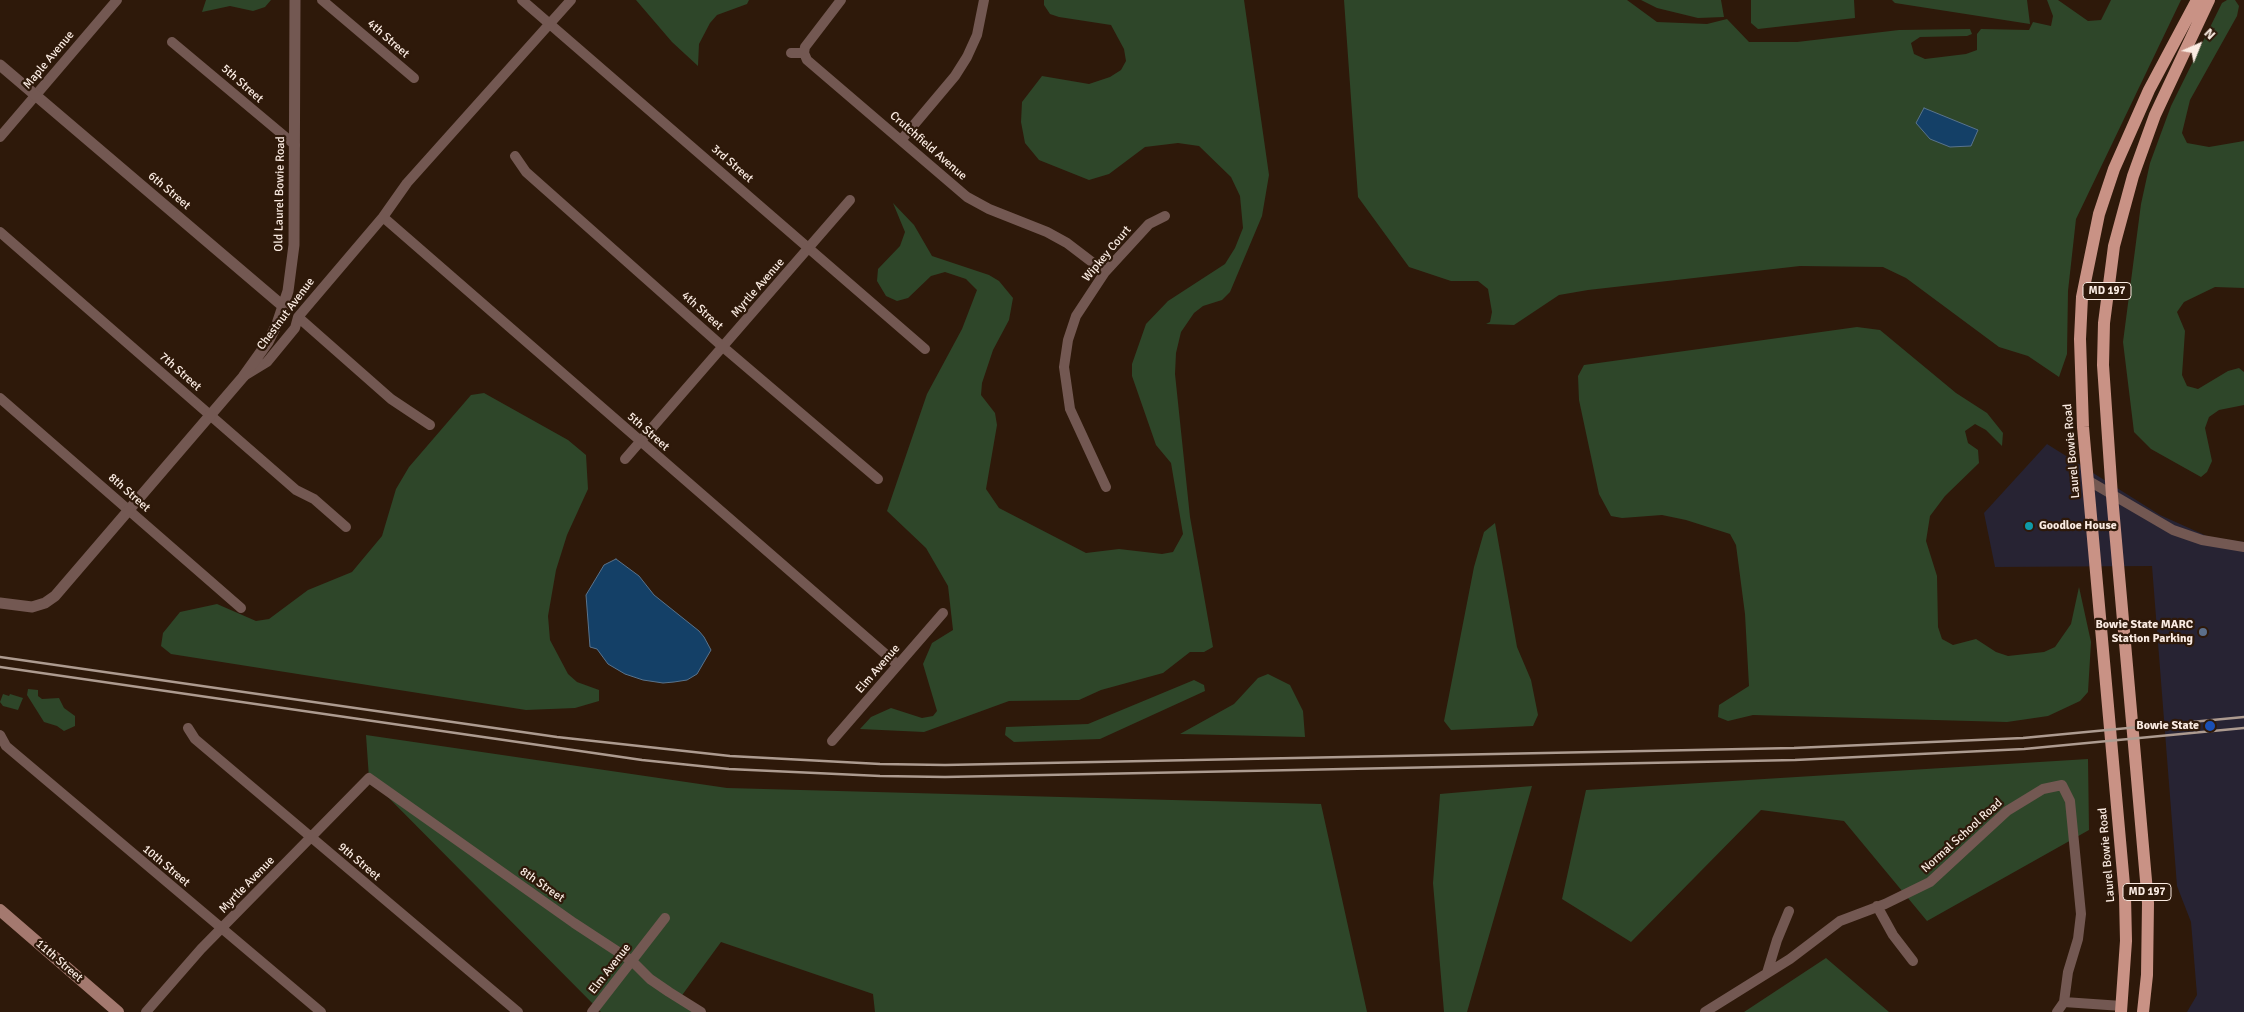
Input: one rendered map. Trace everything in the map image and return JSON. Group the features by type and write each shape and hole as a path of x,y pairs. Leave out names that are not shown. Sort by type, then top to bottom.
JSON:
{"main road":[{"name":"Laurel Bowie Road","path":"2122,1009 2126,941 2125,896 2083,427 2080,339 2082,297 2095,233 2114,169 2127,136 2197,0"},
{"name":"MD 197","path":"2143,1012 2147,975 2148,903 2112,496 2102,364 2104,323 2114,246 2132,176 2155,115 2209,0"},
{"name":"11th Street","path":"0,910 118,1012"}],"street":[{"name":"Maple Avenue","path":"0,137 117,0"},
{"name":"Old Laurel Bowie Road","path":"243,377 268,342 284,307 291,275 294,245 295,0"},
{"name":"4th Street","path":"322,0 414,78"},
{"name":"3rd Street","path":"522,0 810,247 925,349"},
{"name":"Chestnut Avenue","path":"0,603 32,607 50,600 243,377 267,362 295,328 298,317 383,217 407,183 551,25 571,0"},
{"path":"791,52 804,53 812,36 841,0"},
{"path":"902,139 955,76 967,57 977,35 984,0"},
{"name":"5th Street","path":"172,42 295,145"},
{"name":"Crutchfield Avenue","path":"804,53 807,60 902,139 967,197 989,209 1060,239 1104,272"},
{"name":"6th Street","path":"0,65 284,307"},
{"name":"4th Street","path":"515,156 526,172 723,347 878,479"},
{"name":"Myrtle Avenue","path":"625,459 641,443 850,200"},
{"name":"Wipkey Court","path":"1106,487 1070,409 1064,367 1068,340 1076,316 1104,272 1149,224 1165,216"},
{"name":"5th Street","path":"383,217 898,665"},
{"name":"7th Street","path":"0,232 296,490 314,499 346,527"},
{"path":"298,317 391,399 430,425"},
{"name":"8th Street","path":"0,398 130,509 241,608"},
{"path":"2088,481 2148,518 2179,532 2202,540 2244,547"},
{"name":"Elm Avenue","path":"832,741 943,613"},
{"name":"9th Street","path":"188,728 195,739 518,1012"},
{"name":"10th Street","path":"0,735 6,746 321,1012"},
{"name":"Myrtle Avenue","path":"146,1012 221,929 369,778"},
{"name":"8th Street","path":"369,778 574,923 632,961 650,979 702,1012"},
{"name":"Normal School Road","path":"1704,1012 1767,973 1840,922 1930,882 2007,811 2043,789 2062,785 2070,801 2081,914 2078,939 2068,972 2064,1002 2057,1012"},
{"path":"1877,906 1893,935 1913,961"},
{"path":"1767,973 1777,940 1789,911"},
{"name":"Elm Avenue","path":"592,1012 666,918"},
{"path":"2064,1002 2122,1009"}],"shaded area":[{"path":"2047,444 2160,515 2209,537 2244,542 2244,1012 2187,1012 2197,995 2191,922 2177,886 2152,566 1995,567 1984,513"}],"green space":[{"path":"206,0 271,0 265,7 253,11 230,6 202,12"},
{"path":"636,0 749,0 747,4 717,15 710,23 699,44 698,66 672,42"},
{"path":"1044,0 1244,0 1269,175 1262,216 1230,292 1222,300 1203,306 1194,313 1181,332 1176,353 1175,374 1190,517 1213,647 1204,652 1190,652 1163,673 1101,690 1079,700 1009,701 924,732 860,729 871,717 891,708 922,718 933,716 937,711 923,664 932,643 953,630 948,586 926,548 887,511 927,394 962,329 977,290 966,279 945,272 931,276 908,298 897,301 886,296 877,281 878,269 900,246 905,232 893,203 914,225 932,256 989,275 999,281 1013,298 1009,320 993,350 982,383 981,395 995,413 997,425 986,489 999,508 1086,553 1119,549 1162,554 1173,552 1183,534 1171,463 1156,445 1132,376 1132,364 1146,324 1168,301 1225,264 1235,248 1243,228 1240,196 1231,177 1199,146 1178,143 1145,147 1109,174 1089,180 1039,160 1025,143 1021,122 1022,102 1042,76 1089,84 1110,77 1121,70 1126,61 1124,49 1111,25 1050,14 1044,5"},
{"path":"1344,0 1627,0 1657,22 1707,24 1727,19 1749,42 1797,42 1899,30 1970,29 1972,34 1967,36 1920,37 1911,43 1914,54 1925,59 1966,54 1977,50 1977,34 1981,29 2029,30 2033,22 2051,26 2053,16 2047,0 2058,0 2088,21 2101,20 2111,0 2181,0 2076,219 2068,291 2067,354 2059,377 2028,356 1999,347 1906,278 1883,267 1800,266 1588,290 1559,295 1514,325 1486,324 1490,322 1492,312 1488,289 1478,281 1451,281 1409,267 1358,197"},
{"path":"1641,0 1721,0 1724,17 1698,18 1657,8"},
{"path":"1751,0 1854,0 1855,18 1758,29 1751,23"},
{"path":"1892,0 2027,0 2030,24 1895,3"},
{"path":"2227,0 2235,0 2239,6 2237,16 2190,100 2182,133 2187,143 2209,147 2244,141 2244,288 2215,287 2184,302 2177,312 2185,331 2182,375 2187,386 2198,389 2228,371 2239,368 2244,372 2244,405 2219,410 2209,417 2205,428 2212,461 2207,472 2201,477 2151,449 2134,432 2123,342 2141,204 2150,163 2171,106 2222,3"},
{"path":"1857,327 1880,330 1956,393 1987,413 2003,433 2002,446 1986,430 1975,424 1965,431 1968,443 1978,450 1979,463 1945,496 1930,516 1926,541 1937,576 1938,627 1942,639 1953,645 1976,639 1996,652 2008,656 2044,652 2055,647 2071,624 2079,587 2091,642 2088,692 2080,701 2048,716 2007,722 1753,715 1728,721 1718,717 1719,705 1749,686 1745,614 1736,545 1730,534 1686,520 1662,515 1622,518 1611,516 1599,494 1579,400 1578,376 1584,365"},
{"path":"484,393 568,440 586,455 588,489 567,535 556,570 548,616 550,640 568,674 577,682 599,690 599,701 575,708 526,710 171,654 161,646 163,633 180,612 217,604 256,621 269,619 308,590 352,572 382,536 396,489 409,467 471,395"},
{"path":"1495,523 1517,647 1531,680 1538,715 1533,726 1451,730 1444,721 1474,567 1484,532"},
{"path":"1268,674 1290,685 1303,711 1305,737 1180,734 1234,704 1258,678"},
{"path":"1194,680 1204,685 1205,691 1100,739 1014,742 1005,735 1006,727 1088,724"},
{"path":"28,689 38,690 38,696 42,699 59,698 64,708 75,716 75,726 64,731 57,726 44,722 27,695"},
{"path":"3,694 23,698 18,710 3,706 0,702"},
{"path":"366,735 727,788 1321,804 1367,1012 875,1012 873,994 721,942 680,998 699,1012 601,1012 369,778"},
{"path":"2088,759 2089,830 1927,921 1844,821 1761,810 1631,942 1562,899 1586,790"},
{"path":"1532,786 1467,1012 1444,1012 1433,883 1440,794"},
{"path":"1826,958 1889,1012 1744,1012"}],"water":[{"path":"1924,108 1978,130 1971,146 1950,147 1930,139 1916,123"},
{"path":"616,559 639,576 654,595 704,637 711,650 697,674 687,680 674,682 663,683 643,680 625,674 608,664 597,649 590,647 586,595 604,565"}],"railway":[{"path":"0,657 557,737 730,756 880,764 945,765 1794,748 2023,738 2244,717"},
{"path":"0,667 642,760 729,769 880,776 945,777 1795,760 2024,749 2244,728"}],"place":[{"name":"Goodloe House","path":"2029,526"},
{"name":"Bowie State MARC Station Parking","path":"2203,632"},
{"name":"Bowie State","path":"2210,726"}]}
